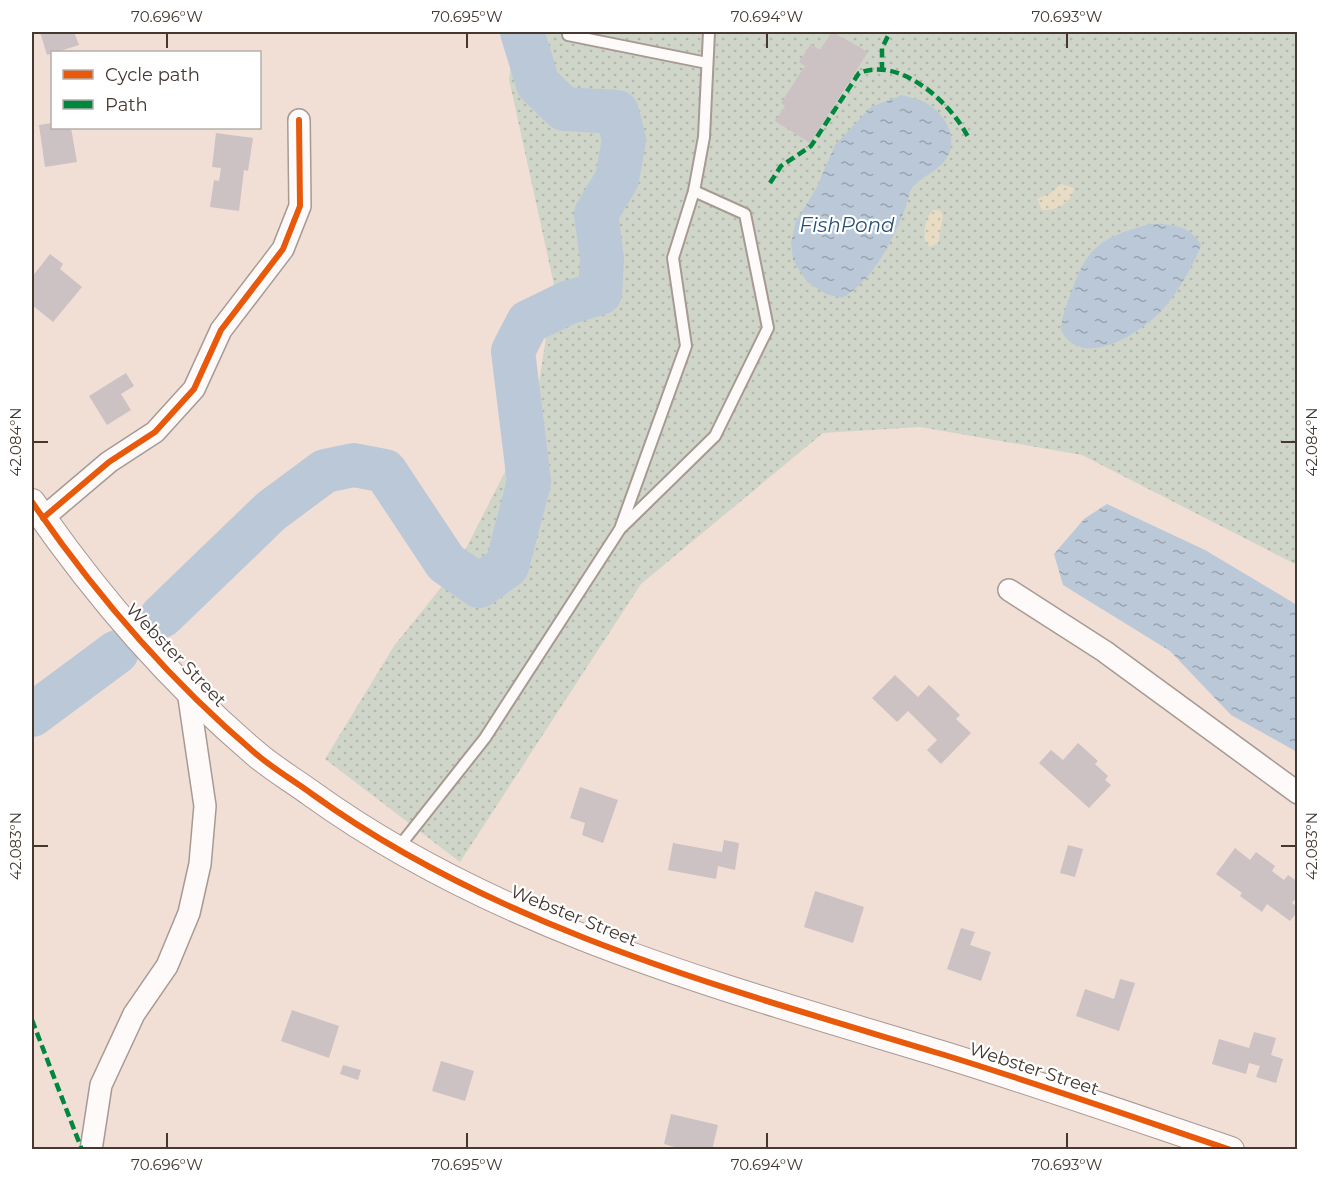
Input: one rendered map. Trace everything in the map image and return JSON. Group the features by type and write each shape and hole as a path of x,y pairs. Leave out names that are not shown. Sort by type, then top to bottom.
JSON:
{"street":[{"path":"37,510 155,432 194,389 221,330 283,249 300,206 299,120"},
{"name":"Webster Street","path":"37,510 115,615 188,691 257,754 397,850 446,877 577,935 688,976 939,1053 1231,1149"},
{"path":"1009,590 1104,651 1298,794"},
{"path":"91,1149 101,1084 135,1014 167,966 189,913 200,864 205,806 188,691"}],"lane":[{"path":"569,32 568,35 707,63"},
{"path":"620,529 686,346 673,258 694,191 704,137 709,32"},
{"path":"397,850 485,738 620,529 715,436 768,328 745,214 694,191"}],"shaded area":[{"path":"516,32 1297,32 1297,565 1082,455 920,427 823,433 641,584 460,862 325,759 394,646 455,570 534,415 554,285 509,79"}],"sand":[{"path":"1061,184 1074,188 1070,198 1058,207 1042,210 1037,199 1051,193"},
{"path":"933,210 940,210 943,216 938,243 930,247 925,241 925,228"}],"water":[{"name":"FishPond","path":"902,95 925,102 942,116 950,132 951,140 947,157 941,165 912,188 892,238 871,272 853,291 842,298 826,294 807,282 793,260 791,243 796,221 816,189 835,145 871,107"},
{"path":"1150,224 1180,227 1197,238 1201,245 1179,287 1163,309 1127,337 1097,348 1083,348 1071,342 1061,330 1063,316 1083,264 1098,246 1108,239"},
{"path":"1107,504 1205,550 1297,605 1297,752 1231,715 1170,651 1063,585 1054,554 1084,519"}],"building":[{"path":"40,32 74,32 79,45 60,51 51,51 51,54 47,55"},
{"path":"832,32 868,52 810,143 775,121 785,106 781,103 805,66 799,62 811,44 820,50"},
{"path":"51,123 51,129 71,129 77,162 45,167 39,125"},
{"path":"216,133 253,138 248,171 244,170 239,211 210,207 214,180 219,181 221,168 212,167"},
{"path":"50,254 63,264 60,269 82,287 53,322 32,305 32,277"},
{"path":"126,373 134,386 121,394 131,410 107,425 89,396"},
{"path":"895,675 918,697 929,685 960,715 956,719 971,733 941,764 927,750 937,740 908,711 897,722 872,698"},
{"path":"1078,743 1098,761 1095,764 1108,776 1105,780 1111,785 1089,808 1039,763 1051,750 1063,760"},
{"path":"580,787 618,800 603,843 582,835 585,823 570,818"},
{"path":"724,840 739,843 735,870 718,866 716,879 668,870 673,843 722,852"},
{"path":"1068,845 1083,849 1075,877 1060,873"},
{"path":"1235,848 1250,860 1256,852 1275,866 1272,871 1284,880 1288,875 1298,882 1298,896 1292,903 1298,907 1298,911 1290,921 1267,904 1262,912 1240,896 1242,893 1216,874"},
{"path":"815,891 864,907 853,943 804,927"},
{"path":"961,928 975,932 970,945 991,952 981,981 947,969"},
{"path":"1120,979 1135,983 1119,1031 1076,1016 1085,989 1114,999"},
{"path":"292,1010 339,1026 329,1058 281,1041"},
{"path":"1254,1032 1276,1038 1271,1055 1283,1059 1276,1083 1256,1077 1260,1066 1249,1063 1246,1074 1212,1064 1219,1039 1249,1048"},
{"path":"441,1061 474,1071 465,1101 432,1091"},
{"path":"343,1065 361,1070 358,1080 340,1074"},
{"path":"671,1114 718,1125 712,1150 685,1150 664,1144"}],"waterway":[{"path":"162,616 271,511 325,471 354,465 385,471 446,563 479,586 507,566 529,482 513,351 528,322 567,303 600,293 602,259 596,214 617,179 624,140 617,112 564,109 538,84 522,32"},
{"path":"32,715 117,652"}],"marked path":[{"path":"882,71 882,48 890,32"},
{"path":"770,183 781,166 811,146 859,73 875,69 891,71 922,86 950,110 968,137"},
{"path":"32,1020 82,1150"}],"cycle path":[{"path":"43,518 109,462 155,432 194,389 221,330 283,249 300,206 299,120"},
{"path":"32,502 82,570 135,635 192,696 223,725 275,769 312,794 383,841 458,882 613,949 775,1004 1011,1076 1231,1150"}]}
